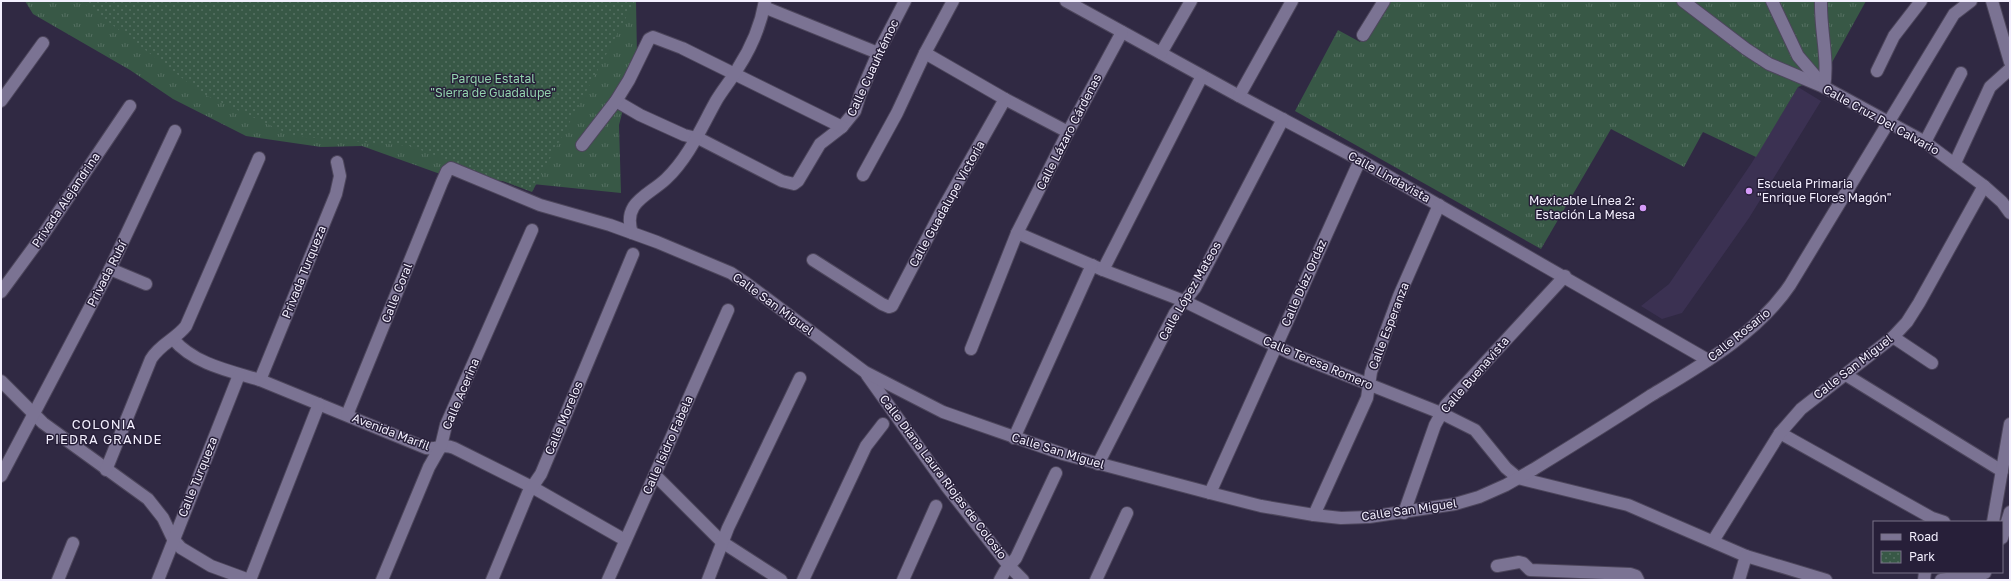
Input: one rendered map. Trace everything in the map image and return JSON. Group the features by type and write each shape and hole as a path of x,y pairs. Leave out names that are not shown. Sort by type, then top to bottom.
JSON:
{"street":[{"name":"Calle Cuauhtémoc","path":"695,138 782,181 790,184 798,181 820,144 842,127 855,111 878,52 905,1"},
{"path":"863,175 897,113 925,53 953,1"},
{"name":"Calle Lindavista","path":"1066,1 1202,76 1360,160 1565,276 1708,360"},
{"path":"1161,53 1191,1"},
{"path":"1239,96 1292,1"},
{"path":"1363,35 1384,1"},
{"name":"Calle Cruz Del Calvario","path":"1683,1 1746,49 1769,64 1824,87 1924,142 1955,163 1984,186 2002,202 2010,213"},
{"path":"1772,1 1798,56 1824,87"},
{"path":"1821,1 1822,43 1827,72 1824,87"},
{"path":"1877,71 1894,36 1921,1"},
{"name":"Calle Rosario","path":"1518,478 1708,360 1752,327 1782,298 1890,122 1954,14 1971,1"},
{"path":"1992,1 2010,62"},
{"path":"632,233 630,215 634,206 642,196 664,180 677,168 686,155 735,73 760,25 764,4 878,52"},
{"name":"Calle Lázaro Cárdenas","path":"971,349 1017,233 1068,132 1122,32"},
{"path":"582,145 616,101 630,80 649,38 653,37 682,48 735,73 842,127"},
{"path":"1,101 43,43"},
{"path":"925,53 1004,99 1068,132"},
{"path":"1955,163 1990,87 2010,69"},
{"path":"1924,142 1961,73"},
{"path":"1014,438 1097,267 1202,76"},
{"name":"Calle Guadalupe Victoria","path":"813,260 889,307 894,304 941,212 1004,99"},
{"path":"616,101 640,115 695,138"},
{"name":"Privada Alejandrina","path":"1,292 45,232 130,106"},
{"name":"Calle López Mateos","path":"1098,464 1175,313 1195,288 1284,120"},
{"name":"Privada Rubí","path":"1,476 110,269 175,131"},
{"path":"106,470 151,359 156,351 173,339 186,326 259,158"},
{"name":"Calle Díaz Ordaz","path":"1210,494 1275,346 1360,160"},
{"name":"Privada Turqueza","path":"260,380 336,194 340,176 337,162"},
{"name":"Calle San Miguel","path":"447,171 455,169 540,205 632,233 731,273 758,291 865,372 943,412 1014,438 1098,464 1210,494 1262,506 1342,518 1404,513 1455,504 1479,498 1518,478"},
{"name":"Calle Coral","path":"347,415 447,171"},
{"name":"Calle San Miguel","path":"1712,541 1780,433 1801,409 1893,337 1907,322 1984,186"},
{"name":"Calle Esperanza","path":"1314,515 1367,398 1371,372 1399,296 1439,205"},
{"name":"Calle Acerina","path":"382,580 429,467 441,446 446,425 532,230"},
{"path":"1017,233 1097,267"},
{"name":"Calle Morelos","path":"492,580 532,487 541,474 632,254"},
{"name":"Calle Teresa Romero","path":"1097,267 1184,301 1275,346 1441,413 1475,430 1506,468 1518,478"},
{"path":"110,269 146,284"},
{"name":"Calle Buenavista","path":"1404,513 1441,413 1452,398 1565,276"},
{"name":"Calle Isidro Fabela","path":"608,580 728,310"},
{"path":"1893,337 1932,363"},
{"name":"Avenida Marfil","path":"173,339 190,354 239,375 260,380 426,448 433,449 447,445 454,448 532,487 625,540"},
{"name":"Calle Diana Laura Riojas de Colosio","path":"865,372 947,487 1009,566 1023,580"},
{"name":"Calle Turqueza","path":"158,580 239,375"},
{"path":"1846,375 2002,472"},
{"path":"708,580 722,542 800,378"},
{"path":"1,381 33,414 106,470 148,499 158,510 173,539 180,548 202,561 249,580 319,404"},
{"path":"803,580 866,446 883,424"},
{"path":"1993,521 2010,424"},
{"path":"1780,433 1932,520"},
{"path":"1000,580 1016,558 1056,473"},
{"path":"655,475 722,542 781,580"},
{"path":"1518,478 1628,505 1746,556 1826,580"},
{"path":"903,580 936,506"},
{"path":"2003,535 2010,512"},
{"path":"1096,580 1127,513"},
{"path":"58,580 73,542"},
{"path":"1739,580 1746,556"},
{"path":"1497,566 1519,562 1523,563 1530,570 1630,574 1637,578"},
{"path":"1941,580 1984,575"}],"shaded area":[{"name":"Escuela Primaria \"Enrique Flores Magón\"","path":"1798,87 1821,101 1749,218 1682,313 1662,319 1641,306 1669,284 1751,164"}],"green space":[{"name":"Parque Estatal \"Sierra de Guadalupe\"","path":"25,1 636,1 637,56 619,125 621,193 443,175 362,146 321,147 246,136 173,99 130,70 33,14"},
{"name":"Parque Estatal \"Sierra de Guadalupe\"","path":"81,1 635,1 532,192 410,146 293,136 203,94"},
{"path":"1389,1 1866,1 1825,75 1798,87 1756,157 1703,132 1684,167 1611,129 1541,249 1295,111 1338,30 1360,42"}],"place":[{"name":"Escuela Primaria \"Enrique Flores Magón\"","path":"1749,191"},
{"name":"Mexicable Línea 2: Estación La Mesa","path":"1643,208"}],"district":[{"name":"COLONIA PIEDRA GRANDE","path":"104,432"}]}
